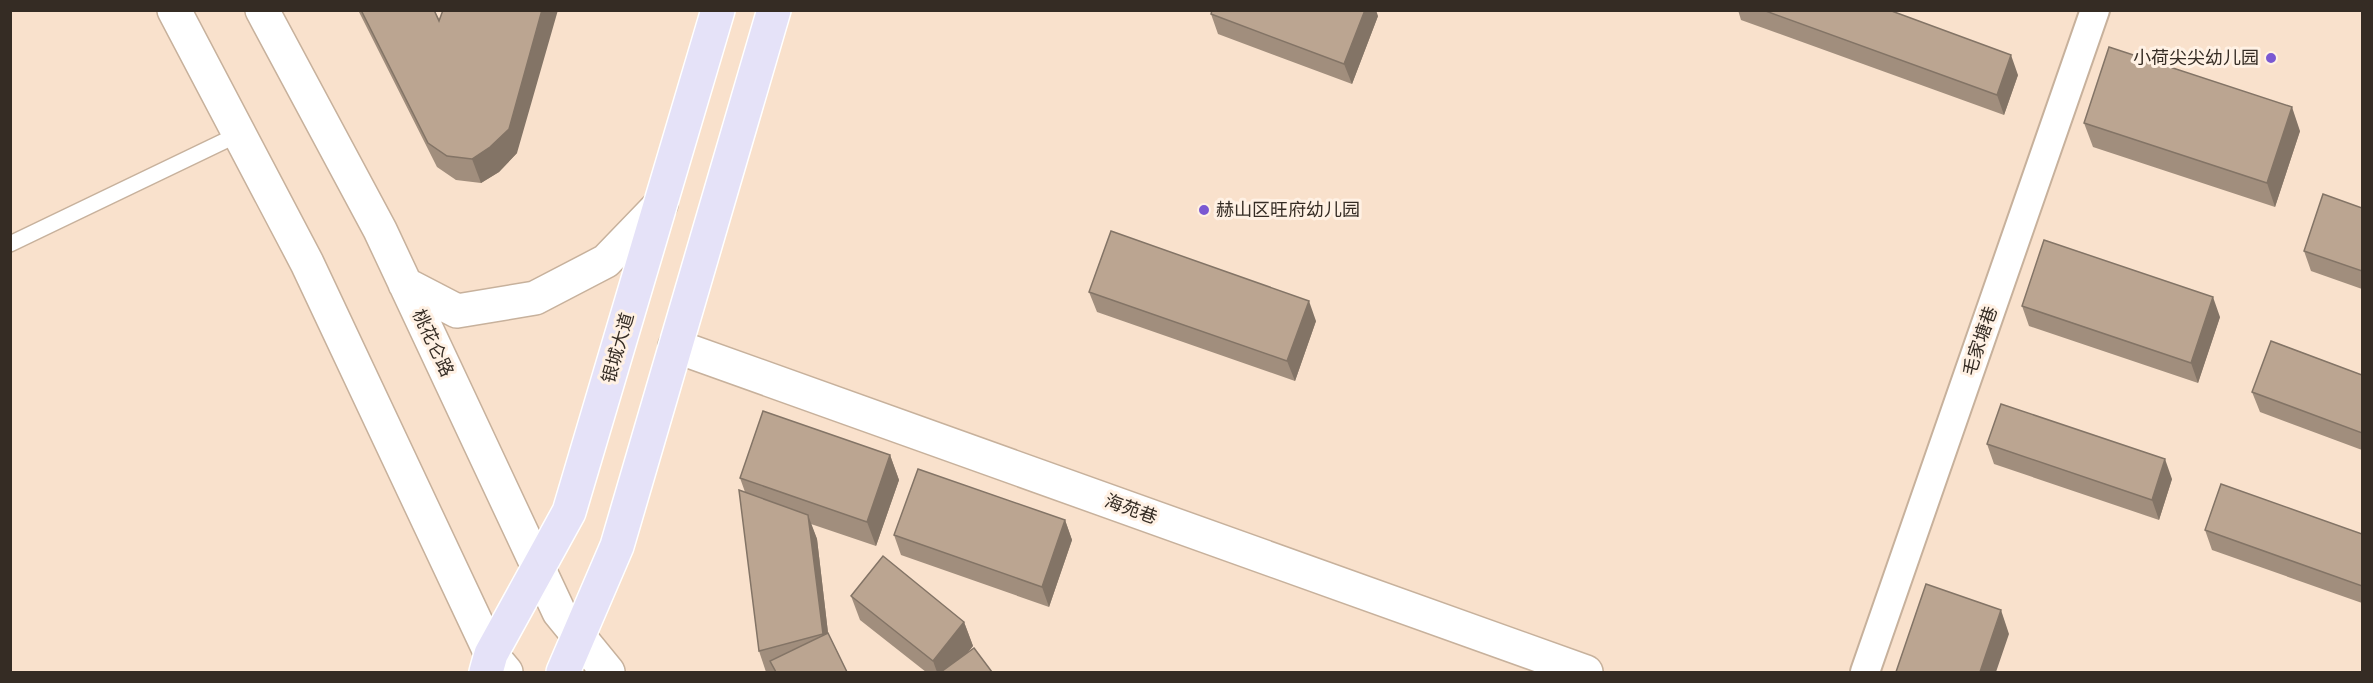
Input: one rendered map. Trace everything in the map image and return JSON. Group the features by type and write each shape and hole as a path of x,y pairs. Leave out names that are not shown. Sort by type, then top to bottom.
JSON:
{"main road":[{"path":"174,10 307,263 494,666"},
{"name":"桃花仑路","path":"262,10 380,230 559,612 608,672"},
{"name":"银城大道","path":"494,666 538,568 569,512 718,10"},
{"path":"563,672 617,546 774,10"},
{"path":"405,284 457,311 535,298 606,261 661,204"},
{"name":"海苑巷","path":"675,346 1586,672"}],"street":[{"name":"毛家塘巷","path":"1865,672 2095,10"}],"lane":[{"path":"10,244 239,134"}],"building":[{"path":"361,10 434,10 439,21 443,10 542,10 509,129 490,147 472,159 447,156 428,143"},
{"path":"1212,10 1365,10 1344,64 1211,14"},
{"path":"1763,10 1889,10 2011,55 1997,95"},
{"path":"2109,47 2292,107 2267,183 2084,123"},
{"path":"2323,194 2362,208 2362,271 2304,251"},
{"path":"1111,231 1309,301 1287,361 1089,292"},
{"path":"2044,240 2213,297 2191,363 2022,306"},
{"path":"2271,341 2362,375 2362,433 2252,392"},
{"path":"2001,404 2165,459 2152,500 1987,444"},
{"path":"763,411 890,455 867,522 740,478"},
{"path":"918,469 1065,520 1042,587 894,535"},
{"path":"2221,484 2362,534 2362,586 2205,530"},
{"path":"739,490 808,515 823,634 759,651"},
{"path":"883,556 964,622 933,661 851,596"},
{"path":"1926,584 2001,610 1980,672 1896,672"},
{"path":"828,633 847,672 776,672 770,661"},
{"path":"974,648 992,672 941,672"}],"place":[{"name":"小荷尖尖幼儿园","path":"2271,58"},
{"name":"赫山区旺府幼儿园","path":"1204,210"}]}
